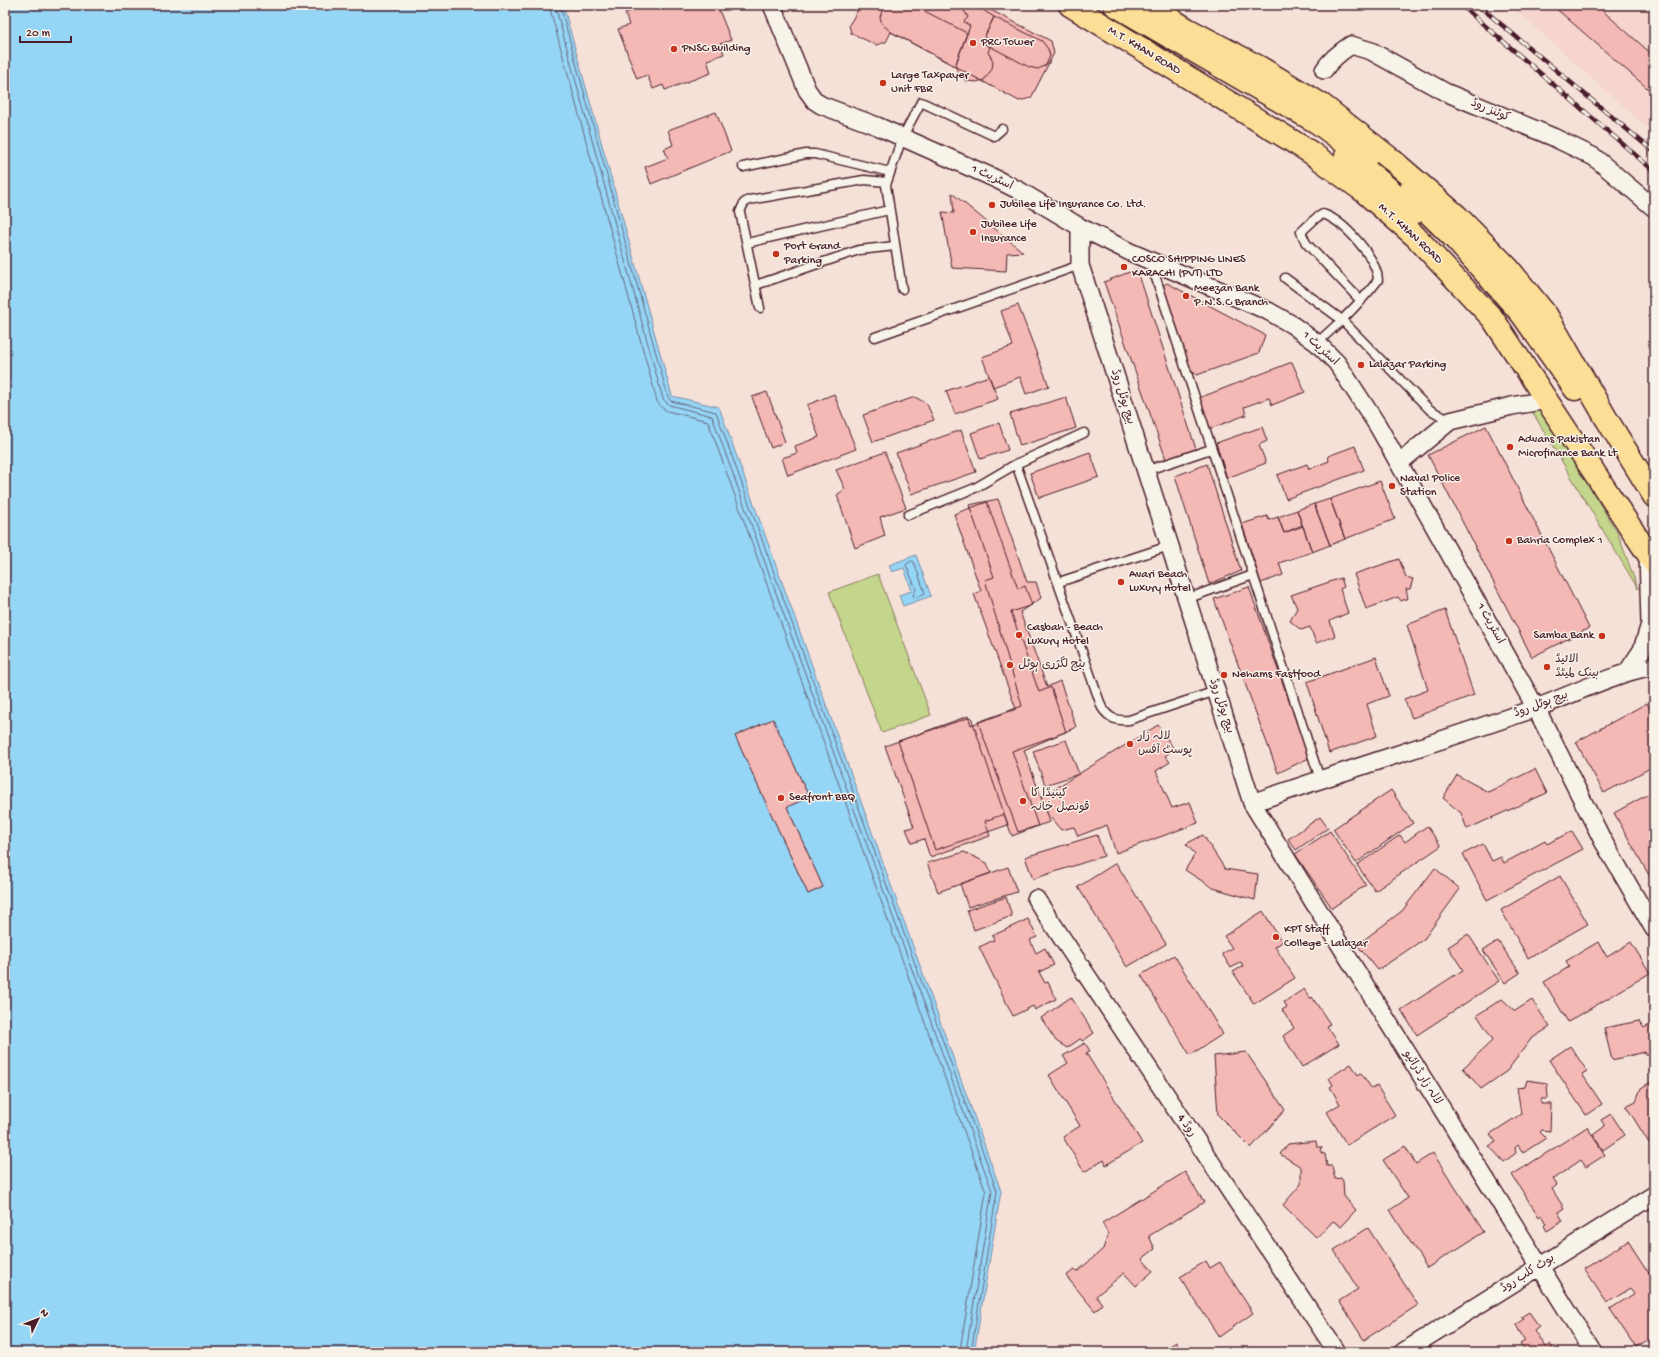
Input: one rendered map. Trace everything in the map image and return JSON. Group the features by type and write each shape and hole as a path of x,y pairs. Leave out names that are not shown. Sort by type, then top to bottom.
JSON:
{"highway":[{"name":"M.T. KHAN ROAD","path":"1070,5 1310,152 1362,190 1415,236 1493,319 1548,400 1651,558"},
{"path":"1098,5 1154,39 1281,110 1371,174 1415,210 1516,315 1539,361 1546,379 1548,400"},
{"path":"1115,5 1318,123 1358,151 1423,206 1482,267 1516,315 1582,399 1612,436 1626,449"},
{"path":"1148,5 1187,29 1259,67 1322,105 1392,160 1457,216 1508,268 1547,316 1606,418 1654,496"}],"street":[{"name":"اسٹریٹ 1","path":"772,5 807,90 815,101 821,105 902,138 1020,191 1080,227 1150,260 1268,311 1291,324 1317,343 1337,363 1352,384 1399,463 1536,708 1603,841 1654,930"},
{"name":"کوئنز روڈ","path":"1324,70 1334,57 1351,45 1372,51 1446,92 1553,137 1594,157 1654,208"},
{"name":"بیچ ہوٹل روڈ","path":"1080,227 1080,265 1252,803 1536,708 1628,671 1649,667 1654,670"},
{"path":"1399,463 1450,421 1512,406 1548,400"},
{"path":"1628,671 1642,650 1650,624 1651,558"},
{"name":"لالہ زار ڈرائیو","path":"1252,803 1593,1352"},
{"name":"روڈ 4","path":"1036,899 1337,1352"},
{"name":"بوٹ کلب روڈ","path":"1403,1352 1654,1195"}],"lane":[{"path":"902,289 889,210 887,182 902,138 921,102 994,136 1002,129"},
{"path":"743,168 806,154 815,154 890,172"},
{"path":"760,308 740,212 744,203 749,200 864,180 887,182"},
{"path":"747,243 889,210"},
{"path":"1317,343 1361,301 1378,280 1378,274 1372,260 1363,248 1333,218 1323,214 1316,218 1301,232 1306,243 1361,301"},
{"path":"756,285 859,250 895,246"},
{"path":"1150,260 1320,779"},
{"path":"875,337 1080,265"},
{"path":"1285,278 1342,320 1429,409 1450,421"},
{"path":"908,515 975,488 1016,464 1084,433"},
{"path":"1145,471 1211,449"},
{"path":"1016,464 1059,582 1102,708 1109,716 1118,721 1129,720 1216,691"},
{"path":"1059,582 1169,546"},
{"path":"1186,599 1253,575"}],"shaded area":[{"path":"1510,5 1654,5 1654,134"}],"green space":[{"path":"1530,408 1545,413 1618,534 1638,589"},
{"path":"878,574 931,715 882,733 829,592"}],"water":[{"path":"5,5 563,5 672,396 719,407 1001,1191 975,1347 978,1352 5,1352"},
{"path":"916,555 931,596 903,606 899,595 912,591 904,568 892,572 889,565"}],"building":[{"name":"PNSC Building","path":"638,5 717,5 731,40 720,44 724,54 707,60 711,73 665,90 663,85 653,89 647,75 637,79 618,29 629,25 625,13 639,8"},
{"path":"861,5 981,5 1051,41 1054,53 1031,98 1019,101 891,32 886,42 876,45 851,33 849,25"},
{"path":"884,5 913,5 967,33 955,66 891,32 882,24 880,17"},
{"name":"PRC Tower","path":"966,5 975,5 994,17 982,42 990,47 988,52 993,61 992,69 984,80 976,82 967,81 960,76 955,66 970,26 964,22 968,17 963,9"},
{"path":"1552,5 1596,5 1654,56 1654,94"},
{"path":"994,17 1042,41 1048,49 1050,56 1046,65 1038,69 1029,67 982,42"},
{"path":"716,112 731,151 651,184 645,167 668,158 664,149 673,145 668,130"},
{"name":"Jubilee Life Insurance","path":"952,193 1023,252 1007,253 1006,271 952,268 942,212 954,213"},
{"path":"1137,269 1196,449 1167,462 1104,282"},
{"path":"1167,283 1265,335 1259,353 1197,375 1190,370 1161,287"},
{"path":"1018,305 1049,386 1026,394 1020,377 993,387 982,357 1013,346 1001,311"},
{"path":"1292,362 1305,392 1272,405 1269,398 1244,407 1246,415 1209,429 1199,398"},
{"path":"989,376 998,399 955,414 946,391"},
{"path":"767,392 785,442 771,448 752,397"},
{"path":"834,394 856,449 788,475 782,458 797,453 795,446 819,437 807,405"},
{"path":"915,397 927,404 934,420 873,442 863,415"},
{"path":"1066,397 1076,428 1020,446 1010,414"},
{"path":"999,423 1008,450 980,459 971,433"},
{"name":"Bahria Complex 1","path":"1486,426 1589,628 1532,657 1428,455"},
{"path":"1262,427 1267,441 1259,445 1266,463 1227,478 1216,443"},
{"path":"961,430 976,472 911,494 896,453"},
{"path":"1355,446 1364,470 1286,499 1277,475 1307,464 1309,469 1329,461 1328,456"},
{"path":"885,452 906,508 880,517 885,536 855,548 837,495 845,489 836,470"},
{"path":"1090,452 1099,477 1039,498 1030,473"},
{"path":"1207,464 1241,571 1209,584 1175,476"},
{"path":"1380,481 1395,519 1345,539 1330,499"},
{"path":"998,499 1027,582 1036,582 1041,598 1020,612 1047,687 1060,681 1076,727 1024,750 1050,822 1018,832 978,722 1022,706 985,580 994,577 969,505"},
{"path":"1330,499 1345,539 1330,545 1314,504"},
{"path":"987,502 1018,589 1025,586 1032,605 1011,612 1039,692 1051,687 1066,732 1012,751 1038,826 1012,836 1004,814 985,821 990,836 930,857 924,839 912,843 906,829 914,827 885,746 968,716 971,725 1016,709 974,594 981,591 954,514"},
{"path":"1314,504 1330,545 1312,552 1297,510"},
{"path":"1297,510 1302,525 1284,533 1278,517"},
{"path":"1267,516 1269,520 1278,517 1284,533 1303,526 1312,552 1279,563 1283,575 1261,583 1242,524"},
{"path":"1399,559 1406,577 1413,579 1410,589 1406,589 1408,598 1401,601 1398,597 1366,609 1354,574"},
{"path":"1341,578 1344,587 1340,589 1348,613 1330,621 1335,636 1316,643 1310,627 1301,630 1290,621 1297,608 1291,595"},
{"path":"1249,587 1309,758 1278,773 1214,599"},
{"path":"1445,610 1474,695 1412,718 1404,699 1428,690 1407,625"},
{"path":"1376,657 1389,696 1367,704 1377,736 1329,753 1307,682"},
{"path":"1647,703 1654,716 1654,766 1604,793 1576,742"},
{"path":"971,717 1008,825 935,850 898,741"},
{"path":"773,719 809,797 787,807 823,887 808,894 735,736"},
{"path":"1158,725 1174,749 1165,756 1170,762 1156,771 1172,808 1190,802 1198,823 1116,853 1107,825 1078,836 1074,827 1061,830 1048,815 1041,797"},
{"path":"1066,740 1079,774 1045,785 1033,751"},
{"path":"1535,769 1547,793 1467,829 1461,813 1443,798 1457,775 1488,792"},
{"path":"1391,790 1413,823 1356,863 1333,829"},
{"path":"1654,791 1654,875 1650,877 1614,813"},
{"path":"1320,817 1328,828 1296,850 1288,839"},
{"path":"1427,826 1441,846 1375,891 1357,865 1400,835 1405,842"},
{"path":"1330,831 1366,885 1332,908 1295,854"},
{"path":"1572,831 1583,849 1487,900 1463,854 1483,844 1492,861 1501,857 1504,863 1545,841 1547,844"},
{"path":"1097,835 1104,856 1033,879 1025,857"},
{"path":"1203,835 1225,869 1258,874 1255,900 1213,888 1185,870 1195,854 1186,844"},
{"path":"964,852 987,863 991,873 938,892 927,863"},
{"path":"1116,863 1166,944 1127,967 1078,887"},
{"path":"1008,867 1017,892 968,907 960,884"},
{"path":"1435,868 1460,889 1424,939 1378,970 1357,945 1402,911"},
{"path":"1560,876 1588,924 1528,958 1501,910"},
{"path":"1006,897 1012,916 974,930 967,910"},
{"path":"1263,911 1282,942 1275,947 1295,978 1254,1004 1233,972 1243,966 1241,962 1231,968 1222,954 1232,948 1224,936"},
{"path":"1028,919 1037,937 1030,940 1036,953 1045,948 1054,965 1039,972 1045,983 1048,982 1056,999 1035,1010 1033,1006 1013,1016 979,947 994,940 992,936"},
{"path":"1468,934 1499,981 1417,1035 1401,1010 1463,970 1448,947"},
{"path":"1498,941 1520,973 1505,983 1483,950"},
{"path":"1598,942 1607,957 1631,942 1650,973 1568,1022 1544,982 1569,967 1566,961"},
{"path":"1174,955 1223,1034 1190,1055 1141,975"},
{"path":"1304,989 1310,998 1312,997 1330,1024 1327,1026 1339,1044 1302,1067 1283,1036 1294,1028 1282,1010 1287,1007 1284,1002"},
{"path":"1071,997 1094,1033 1083,1041 1080,1039 1067,1048 1056,1041 1041,1018"},
{"path":"1502,999 1515,1011 1532,1000 1550,1027 1531,1039 1507,1071 1481,1089 1463,1068 1493,1040 1477,1015"},
{"path":"1639,1021 1644,1028 1649,1025 1654,1034 1654,1051 1646,1055 1644,1052 1612,1060 1604,1028"},
{"path":"1085,1043 1090,1051 1086,1053 1142,1143 1106,1165 1104,1160 1084,1172 1063,1137 1080,1126 1049,1075 1068,1063 1063,1056"},
{"path":"1570,1046 1587,1071 1582,1074 1602,1104 1586,1115 1549,1060"},
{"path":"1246,1052 1285,1110 1251,1148 1218,1115 1214,1056"},
{"path":"1351,1064 1358,1075 1361,1073 1372,1089 1377,1086 1395,1115 1347,1145 1327,1112 1340,1104 1330,1087 1333,1085 1329,1078"},
{"path":"1527,1080 1547,1083 1548,1099 1541,1099 1541,1104 1551,1104 1550,1131 1542,1130 1540,1132 1546,1138 1523,1153 1518,1145 1515,1148 1516,1153 1504,1162 1489,1146 1496,1142 1490,1134 1521,1114 1517,1088 1525,1087"},
{"path":"1654,1080 1654,1151 1626,1106 1636,1101 1641,1088"},
{"path":"1611,1114 1625,1135 1603,1150 1593,1135 1605,1126 1601,1120"},
{"path":"1587,1127 1605,1155 1586,1167 1581,1160 1553,1179 1557,1185 1552,1189 1564,1208 1558,1212 1563,1221 1547,1231 1544,1226 1547,1224 1542,1215 1539,1217 1512,1175"},
{"path":"1316,1141 1317,1147 1322,1147 1321,1153 1325,1154 1327,1166 1332,1166 1335,1179 1341,1178 1343,1181 1344,1196 1356,1210 1341,1226 1333,1221 1317,1238 1283,1205 1301,1184 1301,1167 1280,1154 1288,1144"},
{"path":"1405,1146 1416,1164 1433,1153 1484,1232 1427,1268 1390,1210 1408,1198 1383,1160"},
{"path":"1185,1172 1204,1202 1149,1236 1155,1249 1142,1259 1153,1271 1136,1286 1124,1273 1096,1296 1102,1304 1095,1311 1066,1276 1074,1270 1078,1271 1103,1249 1108,1234 1102,1223"},
{"path":"1368,1228 1418,1305 1364,1340 1339,1301 1358,1289 1334,1250"},
{"path":"1628,1241 1654,1281 1654,1337 1636,1348 1610,1309 1635,1293 1631,1288 1607,1303 1584,1269"},
{"path":"1206,1261 1210,1268 1220,1262 1253,1313 1219,1337 1180,1277"},
{"path":"1529,1312 1539,1326 1534,1330 1545,1347 1550,1344 1555,1352 1525,1352 1520,1344 1525,1341 1516,1325 1523,1319 1521,1317"},
{"path":"1176,1342 1182,1352 1161,1352"}],"railway":[{"path":"1461,5 1654,171"},
{"path":"1478,5 1654,152"}],"place":[{"name":"PRC Tower","path":"973,43"},
{"name":"PNSC Building","path":"674,49"},
{"name":"Large Taxpayer Unit FBR","path":"883,83"},
{"name":"Jubilee Life Insurance Co. Ltd.","path":"992,205"},
{"name":"Jubilee Life Insurance","path":"973,232"},
{"name":"Port Grand Parking","path":"776,254"},
{"name":"COSCO SHIPPING LINES KARACHI (PVT) LTD","path":"1124,267"},
{"name":"Meezan Bank P.N.S.C Branch","path":"1186,296"},
{"name":"Lalazar Parking","path":"1361,365"},
{"name":"Advans Pakistan Microfinance Bank Lt","path":"1510,447"},
{"name":"Naval Police Station","path":"1392,486"},
{"name":"Bahria Complex 1","path":"1509,541"},
{"name":"Avari Beach Luxury Hotel","path":"1121,582"},
{"name":"Casbah - Beach Luxury Hotel","path":"1019,635"},
{"name":"Samba Bank","path":"1602,636"},
{"name":"بیچ لگژری ہوٹل","path":"1010,665"},
{"name":"الائیڈ بینک لمیٹڈ","path":"1547,667"},
{"name":"Nehams Fastfood","path":"1224,675"},
{"name":"لالہ زار پوسٹ آفس","path":"1130,744"},
{"name":"Seafront BBQ","path":"781,798"},
{"name":"کینیڈا کا قونصل خانہ","path":"1023,801"},
{"name":"KPT Staff College - Lalazar","path":"1276,937"}]}
